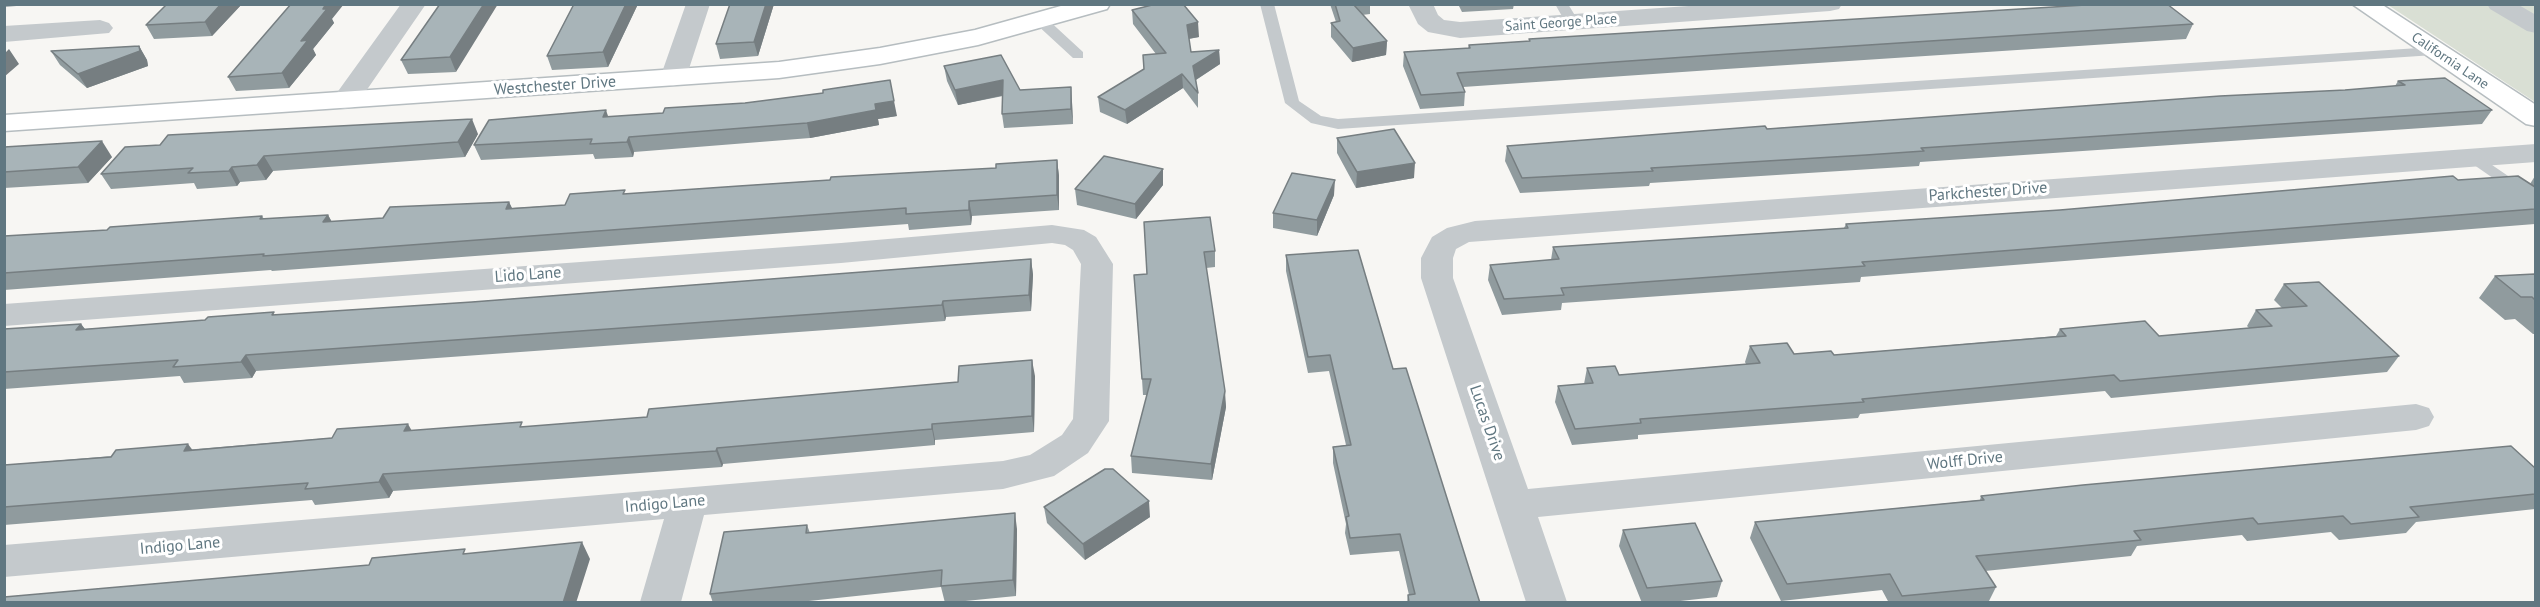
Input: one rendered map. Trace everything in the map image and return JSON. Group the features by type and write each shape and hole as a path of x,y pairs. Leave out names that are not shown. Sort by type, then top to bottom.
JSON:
{"street":[{"path":"345,101 414,4"},
{"path":"673,78 698,4"},
{"name":"Westchester Drive","path":"4,123 779,70 880,56 978,38 1098,4"},
{"name":"Saint George Place","path":"1420,4 1427,19 1437,27 1460,30 1566,13 1830,4"},
{"name":"California Lane","path":"2364,4 2535,118"},
{"path":"2499,4 2535,26"},
{"path":"4,34 100,28"},
{"name":"Parkchester Drive","path":"1443,244 1475,230 2535,153"},
{"name":"Lido Lane","path":"4,315 841,254 1052,234"},
{"name":"Indigo Lane","path":"4,561 1003,476 1041,466 1075,444 1091,421 1097,264 1085,244 1073,237 1052,234"},
{"name":"Lucas Drive","path":"1443,244 1437,258 1437,278 1547,603"},
{"name":"Wolff Drive","path":"1514,505 2416,417"},
{"path":"662,603 688,502"}],"lane":[{"path":"1267,4 1292,103 1316,120 1338,124 2434,51"},
{"path":"1040,20 1078,55"},
{"path":"2473,157 2535,203"}],"shaded area":[{"path":"2388,5 2535,5 2535,102"}],"building":[{"path":"167,4 221,4 205,22 146,25"},
{"path":"291,4 326,4 323,9 327,9 301,41 308,40 282,73 228,77"},
{"path":"440,4 484,4 450,57 401,60"},
{"path":"574,4 626,4 603,52 547,56"},
{"path":"730,4 766,4 754,42 716,44"},
{"path":"1156,4 1183,4 1198,22 1187,25 1191,52 1219,50 1193,66 1198,93 1182,74 1125,110 1098,97 1144,69 1143,55 1166,53 1132,10"},
{"path":"1335,4 1353,4 1387,41 1353,48 1331,23 1340,21"},
{"path":"2102,4 2167,4 2193,24 1457,73 1465,92 1421,95 1404,52 1470,48 1469,45 1530,41 1529,39"},
{"path":"139,46 140,51 78,74 51,51"},
{"path":"1001,55 1020,90 1071,87 1071,109 1002,114 1003,80 955,90 944,66"},
{"path":"2445,78 2492,110 1921,148 1924,151 1651,168 1653,171 1522,178 1507,146 1765,126 1767,129 2220,96 2345,90 2405,85 2398,81"},
{"path":"890,80 894,101 875,104 876,110 807,123 629,137 627,142 590,144 592,139 474,145 489,120 606,110 603,117 663,113 665,108 745,103 823,93 823,90"},
{"path":"472,119 458,142 264,156 257,165 232,167 229,171 188,173 193,168 101,174 125,147 160,145 168,135"},
{"path":"1394,129 1415,163 1357,172 1337,138"},
{"path":"102,141 78,167 4,172 4,147"},
{"path":"1104,156 1163,169 1135,204 1075,189"},
{"path":"1057,160 1057,195 969,201 969,210 906,214 906,208 4,273 4,236 107,230 110,227 262,216 260,219 328,215 323,222 383,218 390,207 509,202 506,209 565,205 570,194 625,190 623,194 830,180 831,177 996,168 996,164"},
{"path":"1292,173 1335,180 1317,220 1273,213"},
{"path":"2453,176 2458,180 2518,176 2535,187 2535,209 1862,262 1865,266 1561,288 1564,295 1504,299 1490,265 1559,259 1553,247 1848,228 1846,224 2060,210"},
{"path":"1210,217 1215,251 1204,252 1225,391 1211,464 1131,456 1151,379 1142,379 1134,275 1147,274 1144,222"},
{"path":"1358,250 1393,369 1406,368 1480,603 1409,603 1408,595 1415,594 1400,534 1350,538 1346,517 1349,516 1333,447 1351,445 1330,355 1308,357 1286,255"},
{"path":"1031,259 1029,295 943,301 942,305 246,355 241,362 173,367 178,360 4,372 4,329 81,324 76,330 274,312 272,315 472,302"},
{"path":"2535,274 2535,300 2532,297 2521,297 2495,276"},
{"path":"2319,282 2399,356 2120,381 2114,375 1862,399 1864,402 1640,419 1641,423 1575,429 1558,386 1593,383 1587,368 1615,366 1619,375 1760,363 1750,346 1787,343 1794,354 1831,351 1834,355 2066,336 2060,329 2145,321 2159,336 2272,326 2256,310 2307,306 2284,284"},
{"path":"1032,360 1032,416 932,424 932,429 717,448 716,451 383,474 379,482 305,489 308,483 4,507 4,465 111,457 116,450 188,444 184,451 332,438 337,429 408,424 404,431 522,422 520,427 647,417 649,409 958,382 959,366"},
{"path":"2511,446 2535,468 2535,494 2410,507 2419,517 2351,524 2343,516 2258,524 2253,518 2134,531 2141,540 1976,556 1996,587 1902,596 1890,574 1787,584 1755,522 1984,500 1981,496 2083,485"},
{"path":"1105,469 1113,469 1149,501 1083,544 1044,507"},
{"path":"1015,513 1013,580 941,586 942,570 710,594 724,532 807,525 806,533"},
{"path":"1695,523 1722,581 1647,588 1623,530"},
{"path":"582,542 563,603 4,603 4,597 369,565 372,558 465,549 463,554"}]}
